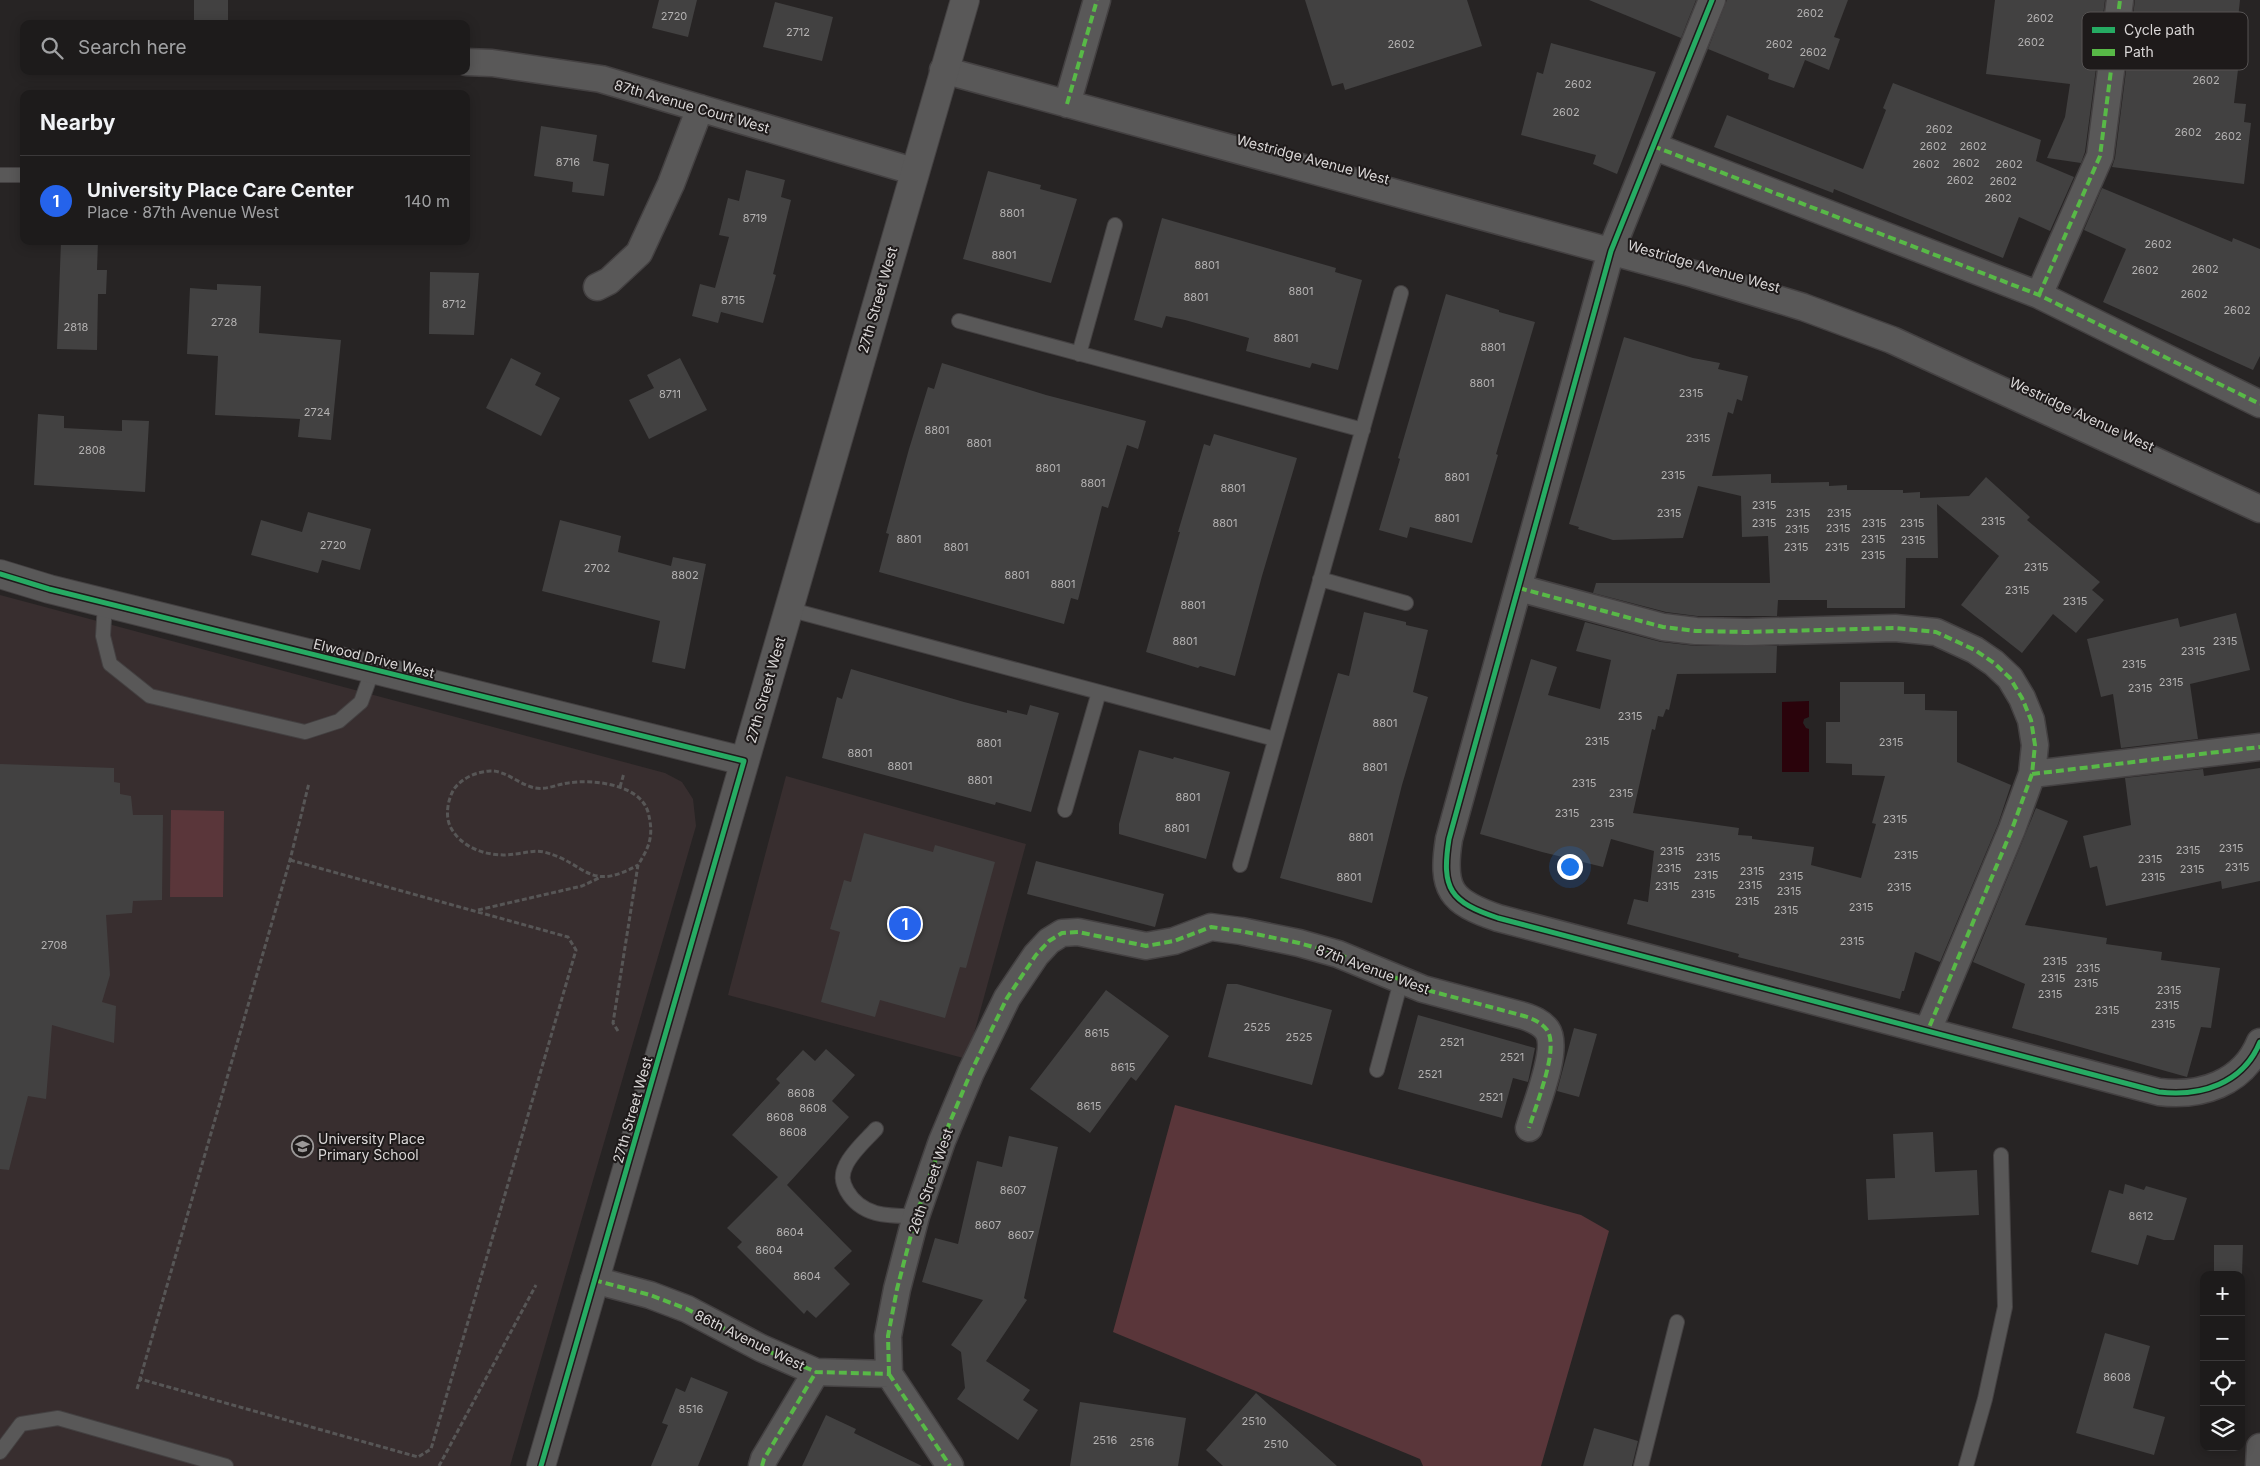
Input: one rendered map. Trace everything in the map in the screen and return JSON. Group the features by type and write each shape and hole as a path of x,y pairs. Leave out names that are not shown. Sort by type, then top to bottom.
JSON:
{"street":[{"name":"27th Street West","path":"542,1466 964,0"},
{"path":"1067,104 1097,0"},
{"path":"1712,0 1611,251 1449,839 1446,856 1447,879 1450,889 1472,908 1498,918 1928,1030 2136,1087 2178,1094 2204,1091 2225,1082 2240,1072 2255,1053 2260,1042"},
{"name":"87th Avenue Court West","path":"470,62 492,63 601,79 913,172"},
{"name":"Westridge Avenue West","path":"943,70 1611,251 1804,306 1892,340 2260,509"},
{"path":"2038,295 2100,156 2111,70"},
{"path":"597,287 609,281 639,252 671,184 700,108"},
{"path":"1653,146 2038,295 2260,404"},
{"name":"Elwood Drive West","path":"0,574 104,603 744,761"},
{"path":"1519,588 1663,627 1696,631 1748,632 1894,628 1936,632 1975,650 1994,663 2010,678 2022,698 2031,720 2035,745 2032,774 2012,829 1928,1030"},
{"path":"2032,774 2260,746"},
{"name":"87th Avenue West","path":"1007,998 1036,955 1049,941 1062,933 1078,932 1146,946 1174,941 1210,927 1241,931 1299,943 1338,954 1422,989 1524,1016 1539,1022 1548,1031 1551,1044 1549,1062 1529,1128"},
{"name":"26th Street West","path":"889,1374 888,1336 897,1289 916,1216 942,1141 971,1072 1007,998"},
{"name":"86th Avenue West","path":"594,1280 650,1295 687,1309 761,1348 816,1372 889,1374"},
{"path":"762,1466 764,1458 816,1372"},
{"path":"889,1374 950,1466"},
{"path":"2260,1447 2260,1466"}],"lane":[{"path":"0,175 20,175"},
{"path":"1079,354 1115,225"},
{"path":"1240,865 1401,293"},
{"path":"959,321 1363,430"},
{"path":"1320,579 1406,603"},
{"path":"104,603 102,636 110,664 150,696 305,732 338,721 361,702 373,669"},
{"path":"788,608 1275,739"},
{"path":"1065,810 1099,692"},
{"path":"1377,1070 1401,980"},
{"path":"876,1129 846,1164 842,1176 843,1184 852,1200 861,1208 872,1213 890,1216 916,1216"},
{"path":"1966,1466 1985,1399 2004,1307 2001,1155"},
{"path":"1641,1466 1677,1322"},
{"path":"0,1452 21,1424 58,1418 226,1466"}],"path":[{"path":"600,878 587,874 569,863 544,852 532,851 495,855 473,848 456,837 449,823 447,809 452,793 459,783 476,773 492,771 521,784 536,788 553,788 568,783 603,783 620,787 632,793 646,808 651,824 651,842 638,865 613,1023 618,1031"},
{"path":"620,787 624,773"},
{"path":"137,1389 290,860 309,783"},
{"path":"140,1379 418,1457 432,1450 576,950 568,937 290,860"},
{"path":"476,911 582,886 600,878 621,874 638,865"},
{"path":"439,1466 536,1285"}],"shaded area":[{"name":"University Place Primary School","path":"0,595 665,773 682,782 693,799 696,826 510,1466 0,1466"},
{"path":"1809,701 1809,717 1804,719 1803,723 1809,729 1809,772 1782,772 1782,702"},
{"path":"786,776 1026,844 967,1059 728,995"},
{"path":"171,810 224,811 223,897 170,897"},
{"path":"1175,1105 1581,1215 1609,1231 1541,1466 1423,1466 1420,1459 1113,1332"}],"building":[{"path":"194,0 228,0 228,20 194,20"},
{"path":"659,0 697,0 688,37 652,28"},
{"path":"1305,0 1467,0 1482,46 1345,90 1343,83 1332,86"},
{"path":"1589,0 1696,0 1681,38"},
{"path":"1727,0 1848,0 1834,37 1840,39 1829,70 1805,60 1794,88 1768,79 1769,74 1708,49"},
{"path":"1995,0 2105,0 2103,12 2082,12 2082,70 2096,70 2085,152 2081,163 2047,158 2065,117 2070,84 1986,74"},
{"path":"2135,0 2240,0 2239,12 2133,12"},
{"path":"775,2 833,17 822,61 763,47"},
{"path":"1551,43 1656,72 1617,174 1593,164 1596,155 1521,135 1537,72 1543,74"},
{"path":"2126,70 2238,70 2234,103 2246,104 2244,122 2251,123 2244,184 2112,167 2115,158"},
{"path":"1893,83 2041,140 2036,161 2074,177 2050,231 2019,217 2003,258 1834,189 1833,193 1714,147 1727,115 1863,169 1886,110 1883,108"},
{"path":"541,126 597,135 593,161 609,164 604,196 572,192 573,182 534,176"},
{"path":"746,170 785,180 781,197 791,200 773,274 776,275 763,323 721,312 718,323 692,316 700,284 715,288 729,237 719,235 728,198 739,201"},
{"path":"988,171 1041,185 1040,189 1077,199 1051,283 963,259"},
{"path":"2102,188 2232,242 2233,238 2260,249 2260,356 2253,370 2103,302 2126,249 2084,230"},
{"path":"1162,218 1336,268 1335,272 1362,280 1338,370 1312,363 1310,368 1246,351 1249,338 1185,320 1166,316 1162,328 1134,320"},
{"path":"61,245 98,245 97,270 107,270 106,294 98,294 97,350 57,349"},
{"path":"430,272 479,273 474,335 429,334"},
{"path":"217,284 261,286 259,333 341,340 331,440 298,437 300,419 215,415 218,356 187,354 190,288 217,290"},
{"path":"1446,294 1535,322 1472,543 1410,527 1407,538 1379,530"},
{"path":"1624,337 1693,358 1720,363 1718,369 1748,376 1742,401 1737,399 1733,414 1728,412 1712,476 1771,474 1771,483 1829,482 1829,486 1847,485 1847,490 1903,490 1903,493 1920,492 1920,498 1969,496 1986,477 2030,517 2027,520 2100,582 2092,590 2104,600 2076,633 2053,614 2022,653 1961,605 1999,556 1937,504 1938,558 1906,558 1905,608 1827,608 1827,600 1778,600 1777,616 1697,616 1666,612 1593,593 1596,583 1770,583 1768,536 1742,537 1741,496 1698,486 1683,538 1613,540 1578,529 1579,527 1569,524"},
{"path":"511,358 541,373 535,385 560,398 541,436 486,408"},
{"path":"680,358 707,410 649,439 629,400 654,388 647,375"},
{"path":"942,363 1046,395 1146,421 1138,449 1127,445 1108,508 1102,506 1078,600 1071,598 1064,624 879,572 889,534 886,533 909,449 928,387 934,389"},
{"path":"38,414 64,416 64,428 122,431 122,420 149,421 145,492 34,485"},
{"path":"1214,434 1297,458 1235,676 1200,666 1198,668 1146,652 1204,444 1210,446"},
{"path":"308,512 371,529 360,570 322,560 318,573 251,555 261,520 302,532"},
{"path":"560,520 621,536 618,552 671,566 673,557 706,564 685,669 652,662 660,621 542,591"},
{"path":"1364,612 1406,622 1406,625 1428,630 1413,692 1428,697 1402,785 1372,903 1280,878 1338,673 1349,676"},
{"path":"2236,613 2250,670 2190,684 2198,739 2121,748 2113,694 2101,697 2087,639 2178,618 2180,627"},
{"path":"1585,622 1661,642 1696,646 1777,646 1776,673 1677,674 1669,710 1666,709 1663,717 1658,716 1655,730 1652,729 1633,813 1739,828 1738,835 1752,836 1752,839 1814,847 1811,865 1861,878 1876,824 1872,823 1885,776 1852,775 1852,764 1826,763 1826,722 1840,722 1840,682 1904,682 1904,694 1925,694 1925,710 1957,711 1957,762 2011,785 1998,824 1940,962 1915,952 1900,999 1738,957 1739,954 1627,924 1634,899 1648,902 1654,851 1611,839 1603,867 1480,834 1531,659 1557,667 1548,695 1600,709 1611,660 1576,651"},
{"path":"851,669 1007,713 1007,710 1027,715 1030,705 1059,713 1031,812 996,802 995,805 822,758 837,697 842,699"},
{"path":"1139,750 1230,772 1206,859 1119,834 1119,824"},
{"path":"0,764 114,768 114,782 120,783 120,794 131,796 133,815 163,815 162,900 133,901 132,913 106,915 110,975 102,1002 116,1006 114,1043 52,1025 46,1099 28,1096 9,1170 0,1169"},
{"path":"2260,768 2260,881 2222,889 2221,881 2106,906 2097,866 2090,868 2083,836 2131,825 2125,778 2203,769 2204,776"},
{"path":"2036,808 2068,821 2025,925 2107,938 2106,944 2162,952 2161,960 2220,968 2211,1028 2201,1027 2187,1077 2012,1028 2025,984 1973,962"},
{"path":"864,833 933,852 935,845 995,862 966,968 960,967 945,1018 880,1000 875,1017 821,1002 840,932 830,929 844,880 851,882"},
{"path":"1036,861 1164,894 1155,927 1027,894"},
{"path":"1227,984 1237,984 1332,1010 1312,1085 1208,1057"},
{"path":"1106,990 1169,1036 1136,1081 1131,1077 1090,1133 1030,1089"},
{"path":"1418,1015 1535,1048 1528,1082 1513,1078 1502,1118 1398,1089"},
{"path":"1574,1028 1597,1034 1579,1097 1557,1091"},
{"path":"826,1049 855,1075 832,1101 849,1117 787,1185 852,1251 834,1268 850,1284 816,1318 807,1310 804,1314 737,1247 742,1242 727,1228 778,1177 732,1135 780,1083 776,1079 803,1050 815,1061"},
{"path":"1933,1132 1935,1172 1977,1170 1979,1215 1868,1220 1866,1179 1895,1178 1893,1134"},
{"path":"1009,1136 1058,1147 1024,1298 1027,1300 986,1361 1030,1390 1023,1400 1038,1410 1018,1440 957,1399 965,1388 961,1352 951,1345 983,1300 922,1282 935,1238 958,1244 977,1161 1002,1167"},
{"path":"2125,1184 2144,1190 2146,1186 2187,1198 2174,1240 2164,1240 2147,1235 2138,1265 2091,1252 2109,1190 2123,1194"},
{"path":"2214,1245 2243,1245 2242,1271 2214,1271"},
{"path":"2105,1333 2150,1346 2133,1408 2165,1417 2154,1455 2076,1433"},
{"path":"691,1377 728,1392 698,1466 651,1466 668,1425 662,1423 676,1388 685,1392"},
{"path":"1256,1393 1337,1466 1223,1466 1206,1450"},
{"path":"1080,1402 1186,1418 1178,1466 1070,1466"},
{"path":"826,1415 856,1429 854,1433 922,1466 802,1466"},
{"path":"1594,1428 1638,1441 1632,1466 1583,1466"}],"marked path":[{"path":"1067,104 1097,0"},
{"path":"2118,12 2120,0"},
{"path":"2039,295 2100,156 2111,70"},
{"path":"1653,146 2039,295 2260,404"},
{"path":"1519,588 1663,627 1696,631 1747,632 1895,628 1936,632 1975,650 1994,663 2010,678 2022,698 2031,720 2035,745 2032,774 2012,829 1928,1030"},
{"path":"2032,774 2260,747"},
{"path":"889,1374 888,1336 897,1289 916,1216 942,1141 971,1072 1007,998 1036,955 1049,941 1062,933 1078,932 1146,946 1174,941 1211,927 1241,931 1299,943 1338,954 1423,989 1531,1018 1547,1030 1551,1050 1545,1078 1529,1128"},
{"path":"594,1280 650,1295 687,1309 761,1348 816,1372 889,1374"},
{"path":"762,1466 764,1459 816,1372"},
{"path":"889,1374 950,1466"}],"cycle path":[{"path":"1712,0 1611,251 1449,839 1447,870 1448,882 1452,891 1469,906 1498,918 2159,1092 2190,1092 2218,1085 2231,1078 2243,1068 2260,1042"},
{"path":"0,574 49,589 744,761 541,1466"}],"place":[{"name":"University Place Care Center","path":"905,924"},
{"name":"University Place Primary School","path":"302,1146"}]}
